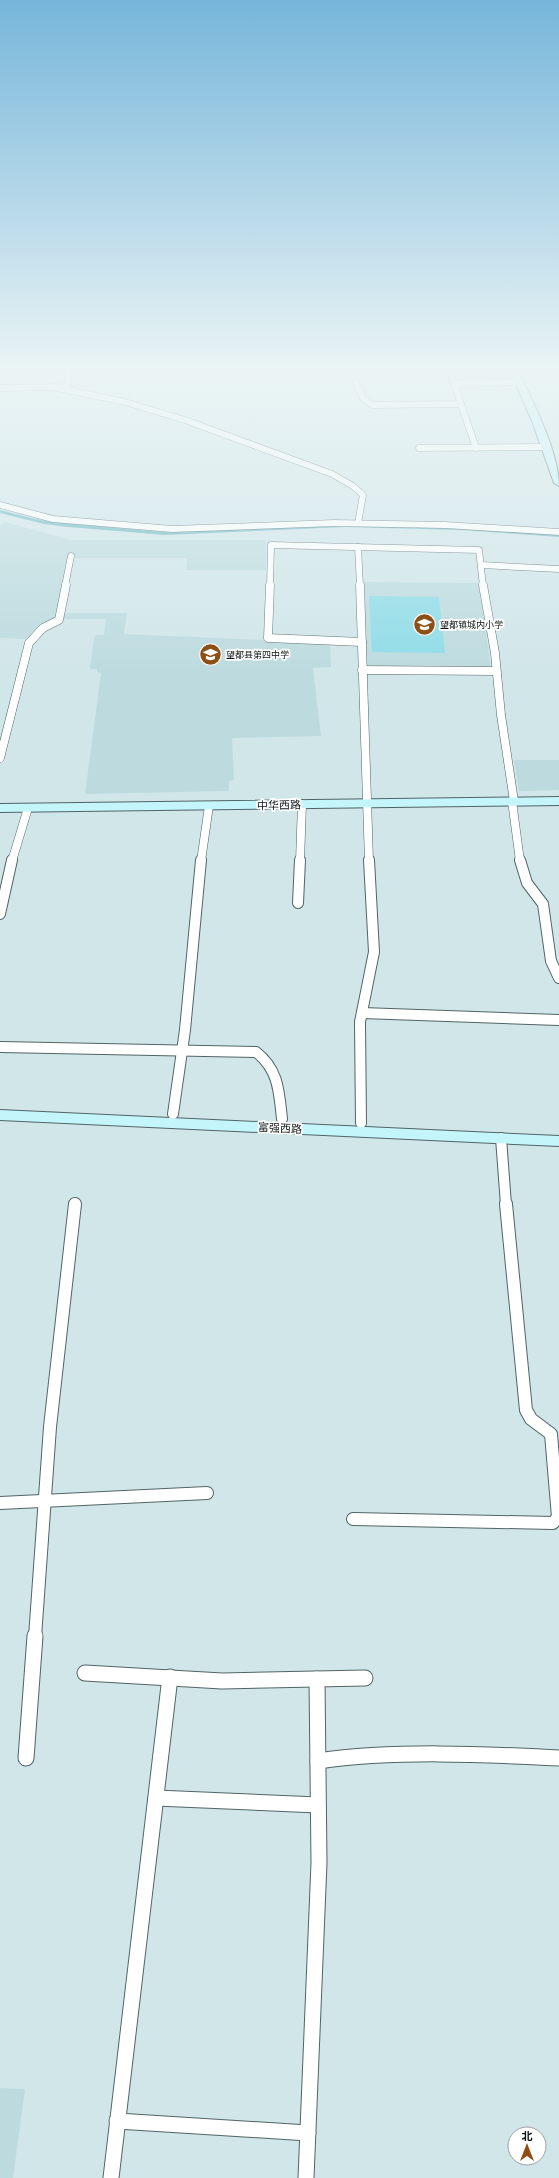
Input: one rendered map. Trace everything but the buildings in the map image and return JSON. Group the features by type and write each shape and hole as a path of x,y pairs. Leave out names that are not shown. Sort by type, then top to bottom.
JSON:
{"main road":[{"path":"554,468 559,483"},
{"name":"中华西路","path":"0,808 559,801"},
{"name":"富强西路","path":"0,1106 559,1132"},
{"name":"富强西路","path":"0,1115 559,1141"}],"street":[{"path":"315,468 332,474 353,486 363,495 358,523"},
{"path":"0,505 52,519 172,529 311,523 358,523 475,526 559,532"},
{"path":"362,642 268,638 271,545 480,550 522,868 529,886 543,903 554,971 559,978"},
{"path":"358,547 366,803 374,952 360,1022 361,1123"},
{"path":"0,758 29,643 43,628 59,620 71,556"},
{"path":"481,565 559,569"},
{"path":"362,670 496,671"},
{"path":"298,903 302,804"},
{"path":"173,1114 182,1050 200,865 209,806"},
{"path":"0,914 8,874 28,808"},
{"path":"362,1013 559,1020"},
{"path":"0,1047 256,1052 268,1059 279,1086 282,1119"},
{"path":"353,1519 553,1523 558,1517 556,1457 551,1434 547,1428 532,1420 526,1410 514,1278 504,1205 501,1138"},
{"path":"26,1758 51,1419 75,1204"},
{"path":"0,1503 207,1493"},
{"path":"85,1673 222,1681 365,1678"},
{"path":"111,2178 170,1678"},
{"path":"306,2178 319,1863 317,1679"},
{"path":"318,1761 361,1756 498,1755 559,1758"},
{"path":"156,1798 318,1805"},
{"path":"117,2121 308,2134"}],"shaded area":[{"path":"0,510 35,519 63,523 164,532 314,525 433,526 559,534 559,537 461,530 345,527 165,535 44,524 0,513"},
{"name":"望都县第四中学","path":"5,522 71,540 266,540 266,570 186,570 187,558 68,558 58,613 127,613 124,634 330,643 331,667 313,668 321,736 232,738 234,780 229,781 229,791 85,794 101,673 97,672 97,669 90,669 94,638 96,635 104,635 106,619 57,619 39,625 26,639 0,638 0,524"},
{"name":"望都镇城内小学","path":"364,582 479,583 491,668 367,667"},
{"path":"369,596 439,597 445,653 372,652"},
{"path":"514,760 559,760 559,790 519,791"},
{"path":"0,2088 25,2089 13,2178 0,2178"}],"place":[{"name":"望都镇城内小学","path":"425,625"},
{"name":"望都县第四中学","path":"211,655"}]}
